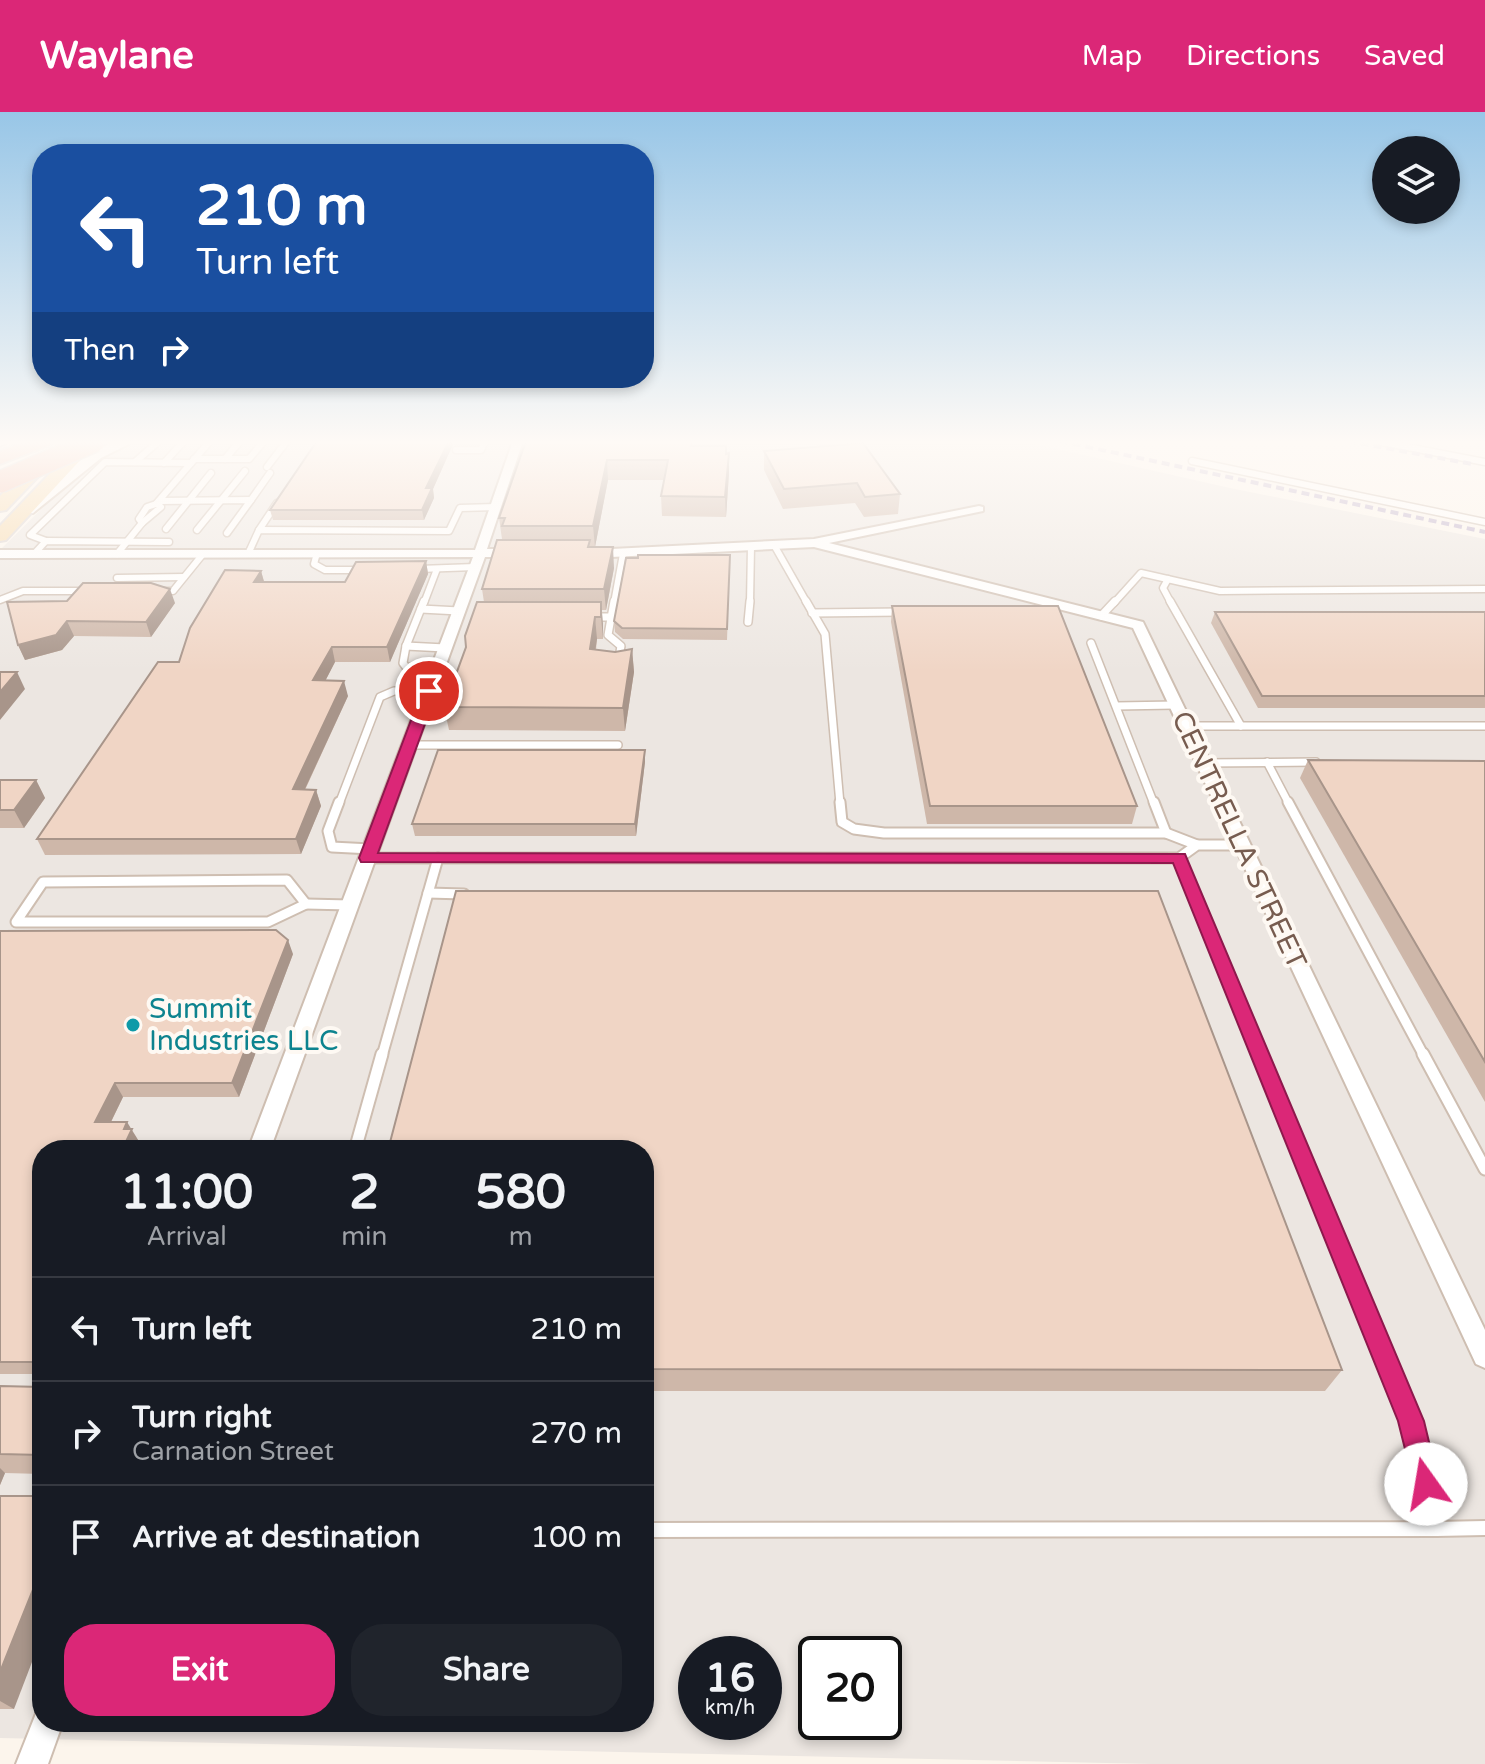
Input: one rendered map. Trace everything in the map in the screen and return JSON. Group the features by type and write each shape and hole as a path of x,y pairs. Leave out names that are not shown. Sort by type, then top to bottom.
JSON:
{"main road":[{"path":"0,536 15,520"}],"street":[{"path":"263,1140 445,648 463,615 492,518"},
{"path":"575,554 814,543 935,518"},
{"name":"CENTRELLA STREET","path":"814,543 1138,625 1485,1356"},
{"path":"0,554 317,553 478,560 528,553"},
{"path":"32,1764 44,1732"}],"lane":[{"path":"47,518 30,535 46,541 169,542"},
{"path":"117,554 148,518"},
{"path":"166,529 175,518"},
{"path":"197,530 207,518"},
{"path":"227,533 238,518"},
{"path":"248,554 267,518"},
{"path":"259,530 449,531 455,518"},
{"path":"34,554 46,541"},
{"path":"774,545 825,634 842,822 854,829 884,833 1166,833 1197,845 1240,845"},
{"path":"748,622 752,587 751,546"},
{"path":"317,553 314,564 325,570 380,570"},
{"path":"158,591 173,591 203,554"},
{"path":"617,668 621,646 608,635 623,554"},
{"path":"408,569 437,569 478,560"},
{"path":"437,569 406,646 403,663 406,667 438,668"},
{"path":"1101,616 1141,573 1220,591 1485,589"},
{"path":"117,578 184,577"},
{"path":"1168,579 1163,588 1241,726"},
{"path":"0,600 23,591 98,591"},
{"path":"421,609 463,615"},
{"path":"812,613 906,612"},
{"path":"580,617 611,617"},
{"path":"1091,643 1166,833"},
{"path":"406,646 445,648"},
{"path":"429,691 394,691 380,697 328,831 332,847 369,854 438,858 1179,858 1197,845"},
{"path":"1117,706 1175,705"},
{"path":"1186,726 1485,726"},
{"path":"409,745 618,745"},
{"path":"1267,762 1485,1169"},
{"path":"1203,763 1330,762"},
{"path":"358,1140 438,858"},
{"path":"1179,858 1411,1421 1436,1529"},
{"path":"306,904 287,880 43,882 16,922 268,922 306,904 350,905"},
{"path":"428,893 472,894"},
{"path":"654,1530 1485,1528"}],"shaded area":[{"path":"32,518 1380,518 1485,539 1485,1764 1152,1764 0,1738 0,550"}],"building":[{"path":"505,518 595,518 593,526 502,526"},
{"path":"497,540 590,540 588,547 613,547 604,589 482,589"},
{"path":"638,555 730,555 727,629 622,628 614,621 626,558 638,558"},
{"path":"426,561 387,647 332,647 313,680 344,681 293,789 316,790 296,839 37,839 158,662 179,662 190,628 225,570 261,571 254,582 345,582 356,562"},
{"path":"83,583 151,583 170,589 146,622 67,621 56,635 18,645 7,602 67,601"},
{"path":"477,602 601,602 601,617 595,617 590,649 615,652 632,649 623,708 444,707 466,647 465,636"},
{"path":"892,606 1058,606 1137,806 930,806"},
{"path":"1215,612 1485,612 1485,696 1262,696"},
{"path":"0,672 17,672 0,692"},
{"path":"438,750 645,750 635,824 412,824"},
{"path":"1308,760 1485,761 1485,1062"},
{"path":"0,780 36,780 14,810 0,810"},
{"path":"456,891 1158,891 1342,1370 654,1369 654,1140 391,1140"},
{"name":"Summit Industries LLC","path":"276,930 288,940 232,1083 115,1083 95,1122 127,1122 124,1129 132,1129 127,1140 32,1140 32,1362 0,1362 0,931"},
{"path":"0,1386 32,1387 32,1455 0,1454"},
{"path":"0,1496 32,1496 32,1592 0,1672"}],"railway":[{"path":"1420,518 1485,532"}],"place":[{"name":"Summit Industries LLC","path":"133,1025"}],"route":[{"path":"429,691 367,858 1179,858 1411,1421 1426,1484"}]}
